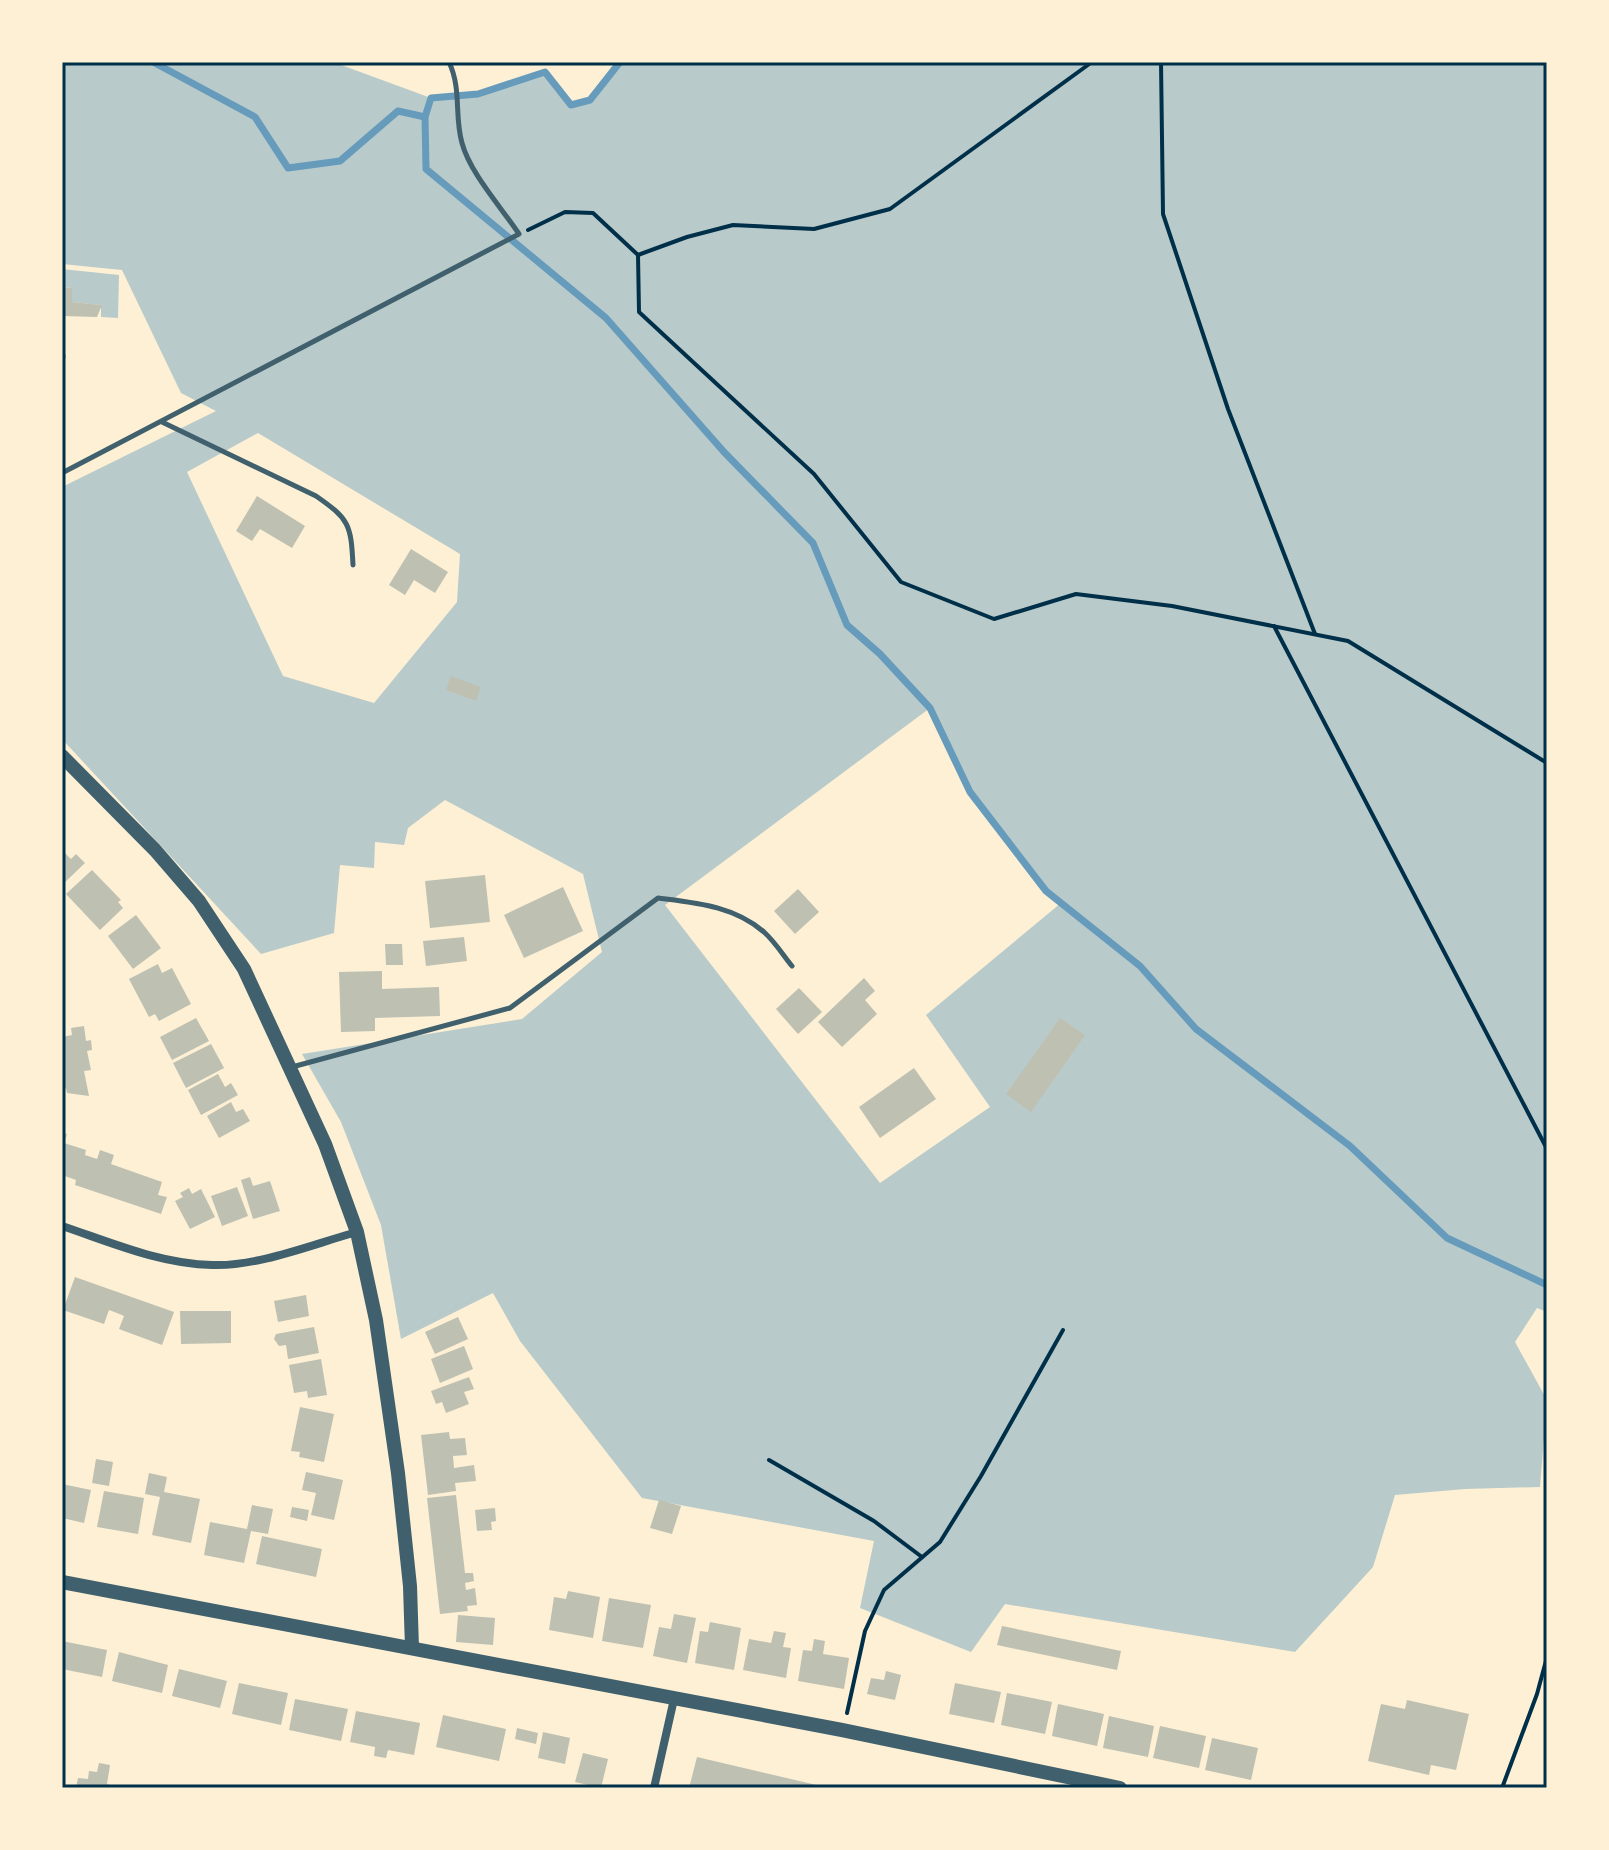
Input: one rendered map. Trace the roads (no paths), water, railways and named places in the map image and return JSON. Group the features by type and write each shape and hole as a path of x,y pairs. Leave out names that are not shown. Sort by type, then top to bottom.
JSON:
{"street":[{"path":"62,756 155,850 199,901 244,969 325,1144 357,1232 376,1320 410,1586 412,1648"},
{"path":"62,1226 152,1257 213,1265 259,1259 357,1232"},
{"path":"62,1582 842,1730 1120,1788"},
{"path":"654,1788 674,1699"}],"lane":[{"path":"62,473 518,234 482,181 462,143 457,78 449,62"},
{"path":"62,363 63,356"},
{"path":"162,421 316,496 335,509 346,519 352,540 353,565"},
{"path":"291,1067 510,1008 658,898 705,904 739,914 766,933 792,966"}],"waterway":[{"path":"153,62 255,117 288,168 340,161 398,111 425,117"},
{"path":"620,62 590,100 571,105 545,72 478,94 431,98 425,117 426,169 606,318 724,452 813,543 847,625 880,654 930,708 970,792 1046,891 1140,966 1196,1029 1350,1146 1447,1238 1547,1285"}]}
